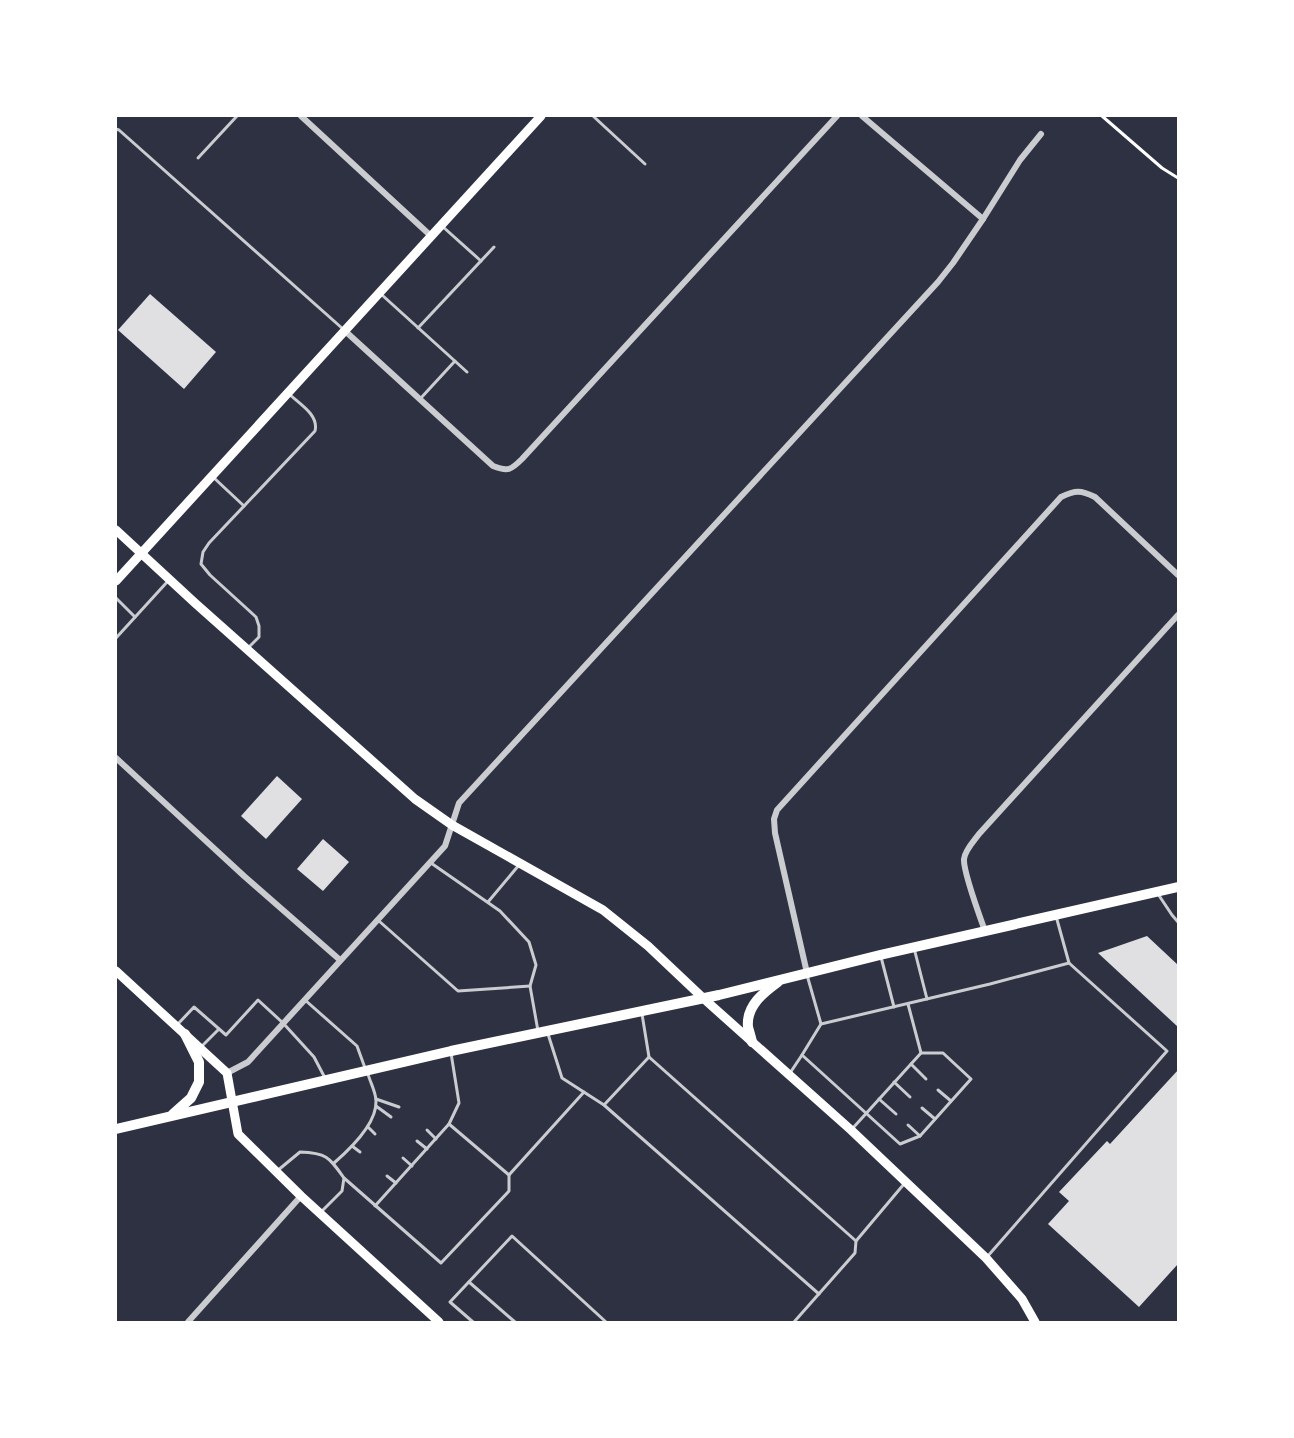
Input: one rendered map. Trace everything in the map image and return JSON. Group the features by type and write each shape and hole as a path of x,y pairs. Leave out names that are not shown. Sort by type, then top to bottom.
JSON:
{"main road":[{"path":"116,581 541,116"},
{"path":"116,530 415,798 452,825 603,910 648,946 851,1130 986,1258 1022,1299 1035,1323"},
{"path":"116,1129 451,1051 704,998 1179,887"},
{"path":"116,971 227,1073 238,1134 320,1214 439,1323"},
{"path":"752,1041 748,1026 751,1010 759,996 782,979"},
{"path":"172,1116 191,1098 199,1082 199,1062 185,1035"}],"street":[{"path":"301,116 430,236"},
{"path":"344,330 493,466 508,470 522,459 837,116"},
{"path":"862,116 983,219"},
{"path":"227,1073 248,1062 445,846 459,803 938,282 983,219 1020,160 1041,134"},
{"path":"807,973 774,833 774,819 777,810 1061,497 1072,491 1084,491 1095,497 1179,575"},
{"path":"985,931 964,858 970,847 979,834 1179,615"},
{"path":"116,758 244,876 340,960"},
{"path":"188,1323 301,1196"}],"lane":[{"path":"198,158 237,116"},
{"path":"593,116 645,164"},
{"path":"116,129 344,330"},
{"path":"441,225 480,261"},
{"path":"418,328 494,247"},
{"path":"379,293 467,372"},
{"path":"420,399 455,361"},
{"path":"247,649 259,637 256,617 201,564 203,552 209,543 315,430 317,424 315,418 288,392"},
{"path":"212,476 244,506"},
{"path":"116,638 170,580"},
{"path":"116,598 135,617"},
{"path":"430,862 500,911 529,942 536,965 530,986 543,1032 562,1078 604,1105 819,1294"},
{"path":"488,902 520,863"},
{"path":"1158,892 1179,922"},
{"path":"986,1258 1167,1051 1069,963 1056,915"},
{"path":"377,919 458,991 530,986"},
{"path":"914,948 927,999"},
{"path":"880,956 894,1007"},
{"path":"789,1074 821,1024 1069,963"},
{"path":"807,973 821,1024"},
{"path":"304,999 357,1046 376,1099 376,1110 367,1127 334,1163"},
{"path":"176,1026 194,1007 226,1035 258,1000 314,1057 326,1080"},
{"path":"908,1004 921,1053"},
{"path":"641,1011 649,1057 856,1241"},
{"path":"200,1048 219,1029"},
{"path":"375,1206 449,1124 459,1103 451,1051"},
{"path":"802,1055 866,1113 900,1144 920,1136 971,1078 943,1053 921,1053 894,1082 879,1099 866,1113 851,1130"},
{"path":"604,1105 649,1057"},
{"path":"911,1064 926,1078"},
{"path":"894,1082 910,1097"},
{"path":"938,1090 951,1101"},
{"path":"276,1172 300,1152 319,1153 331,1159 344,1178 441,1263 509,1191 509,1175 584,1092"},
{"path":"376,1099 399,1107"},
{"path":"879,1099 896,1114"},
{"path":"376,1106 391,1117"},
{"path":"922,1108 935,1119"},
{"path":"449,1124 509,1175"},
{"path":"908,1125 920,1136"},
{"path":"367,1127 375,1134"},
{"path":"427,1130 436,1138"},
{"path":"417,1140 427,1149"},
{"path":"352,1146 360,1152"},
{"path":"403,1158 412,1166"},
{"path":"387,1176 396,1183"},
{"path":"320,1214 342,1191 344,1178"},
{"path":"794,1323 855,1253 856,1241 905,1182"},
{"path":"473,1323 468,1321 450,1302 512,1236 606,1323"},
{"path":"469,1282 515,1323"},
{"path":"595,1323 600,1317"}],"path":[{"path":"1102,116 1162,168 1179,178"}],"building":[{"path":"150,294 216,352 184,389 118,330"},
{"path":"277,776 302,799 266,839 241,816"},
{"path":"323,839 349,862 323,891 297,869"},
{"path":"1147,936 1178,965 1178,1027 1098,953"},
{"path":"1178,1070 1178,1264 1139,1307 1048,1224 1069,1201 1059,1192 1107,1141 1110,1144"}]}
